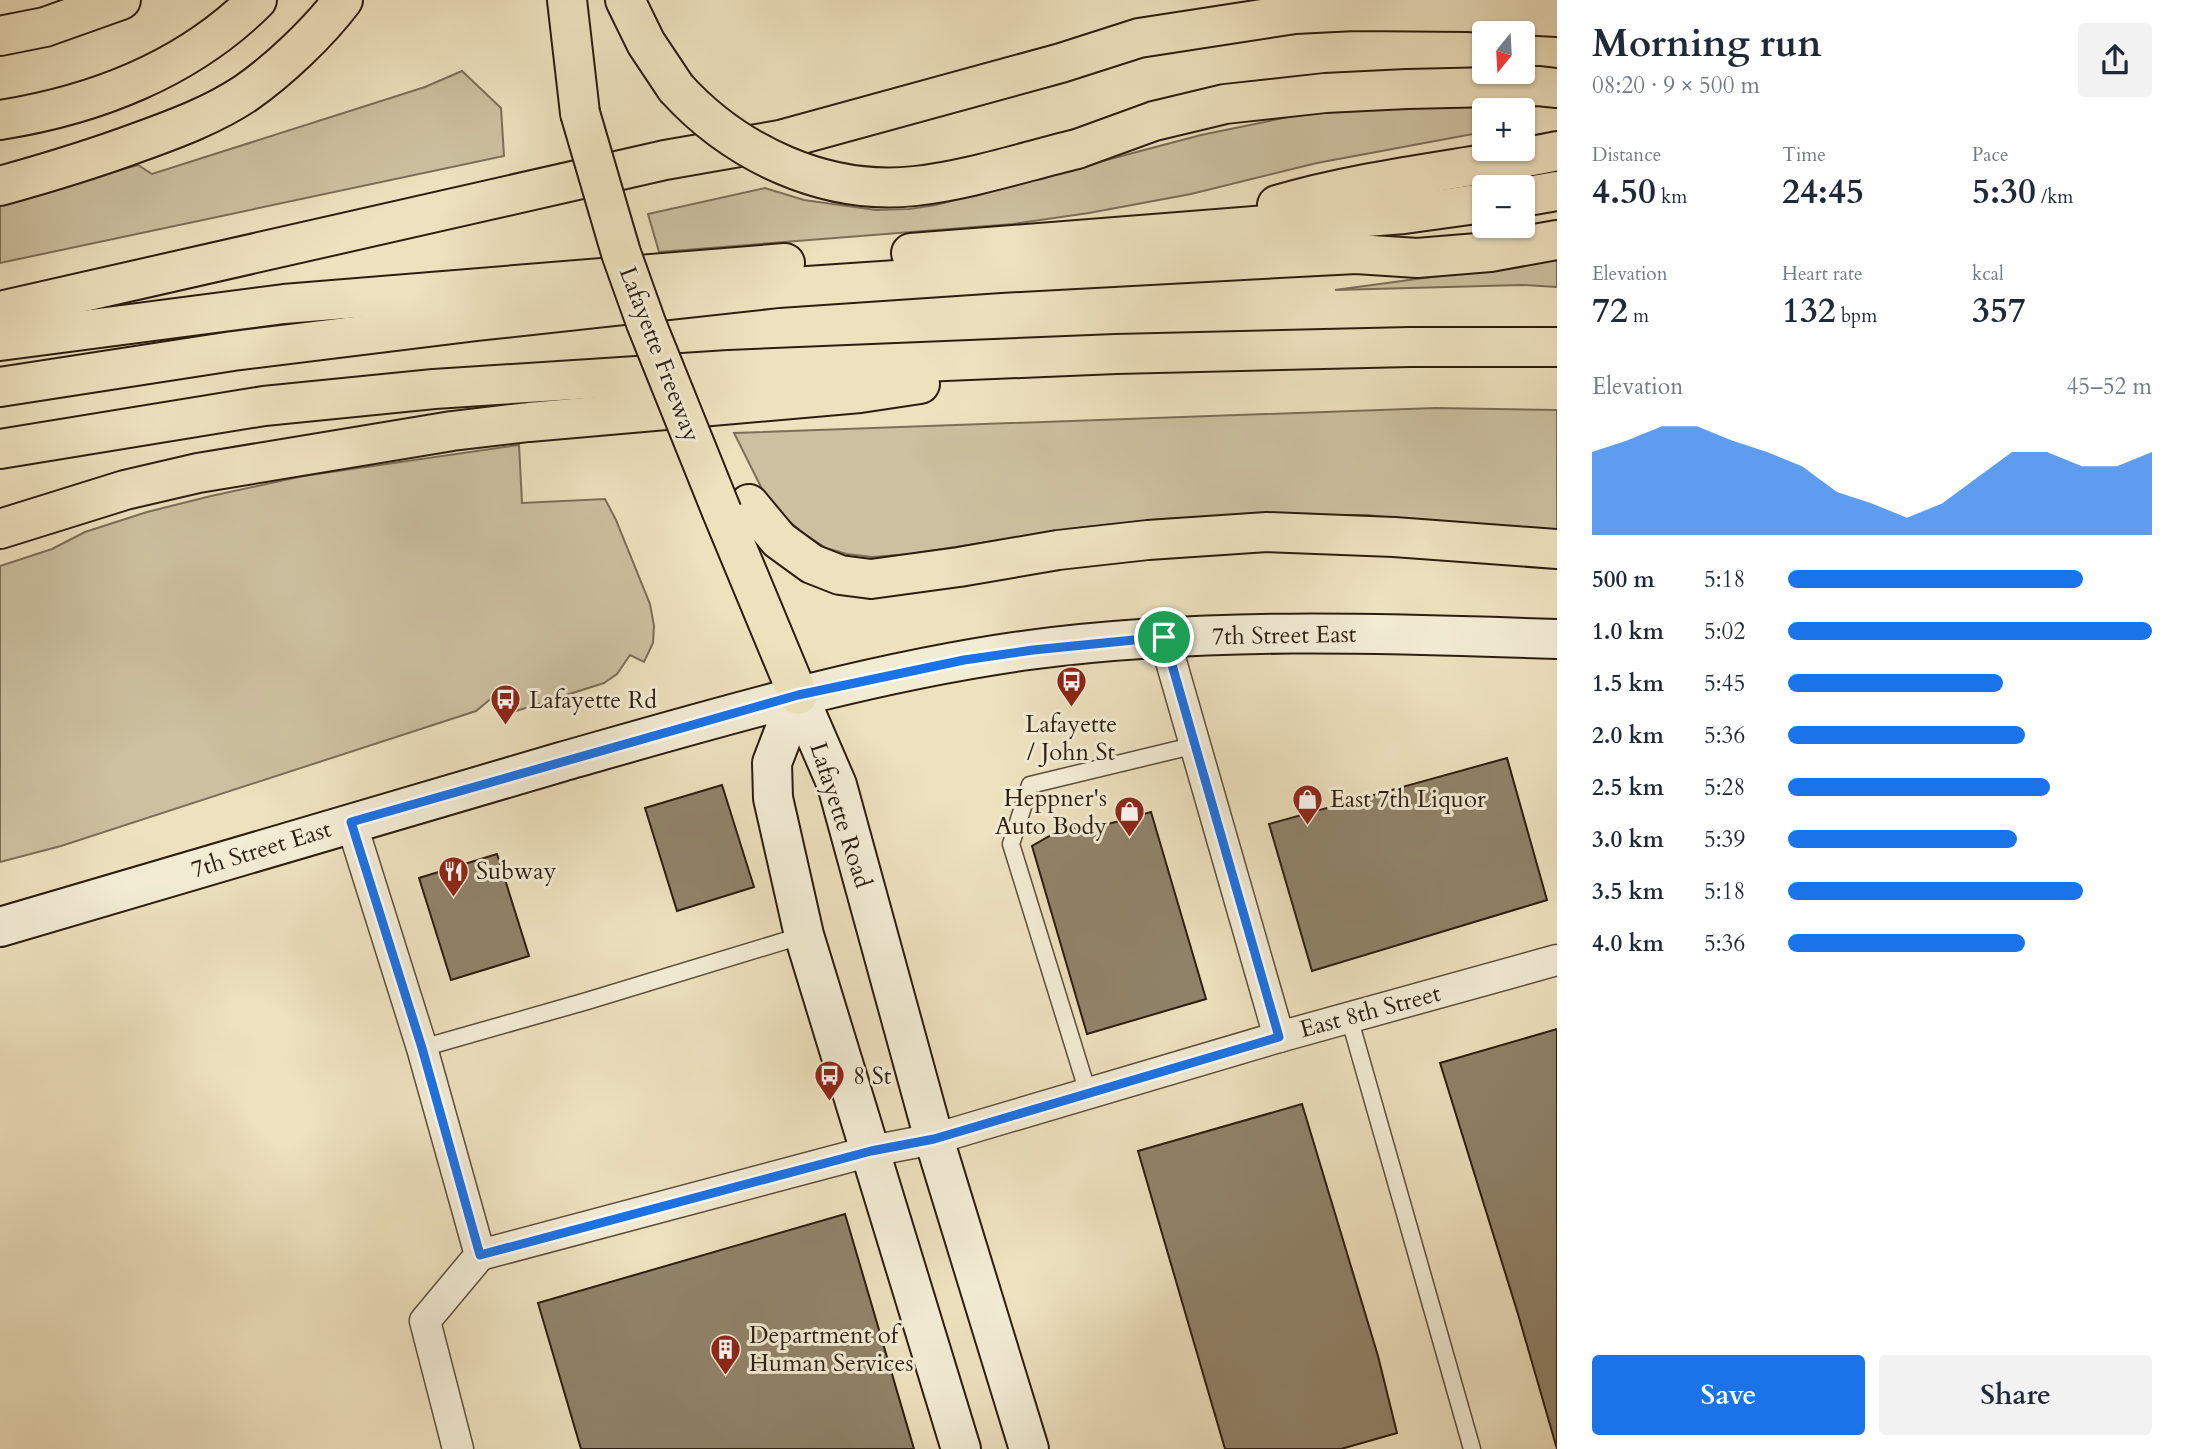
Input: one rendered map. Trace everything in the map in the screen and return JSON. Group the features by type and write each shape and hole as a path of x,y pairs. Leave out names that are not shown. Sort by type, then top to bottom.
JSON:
{"highway":[{"path":"0,37 45,27 121,0"},
{"path":"0,120 62,109 129,86 213,39 257,0"},
{"path":"0,186 55,171 189,124 246,93 293,53 343,0"},
{"name":"Lafayette Freeway","path":"567,0 580,113 609,216 646,323 736,508"},
{"path":"625,0 646,43 676,88 696,110 723,131 758,153 793,170 835,183 871,187 914,186 963,177 1077,149 1154,121 1225,104 1325,93 1406,89 1538,86 1557,88"},
{"path":"0,311 665,160 780,140 1061,63 1139,38 1296,14 1468,12 1557,17"},
{"path":"1193,230 1304,197 1557,151"},
{"path":"0,341 284,304 1404,214 1472,205"},
{"path":"1356,254 1472,225"},
{"path":"0,387 247,350 477,321 799,286 1356,254 1417,258 1490,252 1557,240"},
{"path":"0,449 264,406 433,389 729,370 1116,354 1410,347 1557,347"},
{"path":"0,529 125,490 198,473 438,433 529,422 860,393 1116,354"},
{"path":"736,508 812,564 840,575 871,579 1071,549 1148,540 1267,532 1394,537 1557,549"},
{"path":"736,508 798,695"}],"main road":[{"name":"7th Street East","path":"0,927 351,822 798,695 964,660 1164,637 1363,633 1557,639"},
{"name":"Lafayette Road","path":"798,695 772,763 773,798 804,935 902,1145 1029,1449"},
{"name":"Lafayette Road","path":"798,695 837,785 902,1145 961,1449"}],"street":[{"path":"1164,637 1279,1037"},
{"path":"351,822 422,1048 480,1255 425,1321 457,1449"},
{"name":"East 8th Street","path":"480,1255 902,1145 1557,960"}],"lane":[{"path":"1088,1093 1011,844 1030,785 1196,745"},
{"path":"422,1048 804,935"},
{"path":"1349,1017 1472,1449"}],"shaded area":[{"path":"462,71 501,108 504,156 0,263 0,204 138,165 152,174 425,87"},
{"path":"1443,106 1472,108 1472,134 1317,163 1191,194 1013,224 659,252 648,214 765,188 804,200 876,210 936,205 1201,135 1308,113"},
{"path":"1557,260 1557,287 1522,285 1335,290"},
{"path":"1435,408 1557,410 1557,536 1367,515 1288,515 1163,519 1078,528 911,554 872,557 847,554 826,548 781,514 765,495 734,433"},
{"path":"519,445 522,503 605,499 650,604 654,626 653,643 644,662 630,655 617,674 604,683 516,711 505,687 476,711 61,846 0,862 0,566 52,549 85,532 147,512 211,496 303,476"}],"building":[{"path":"1507,758 1547,900 1312,971 1269,824"},
{"path":"722,785 754,887 677,911 645,808"},
{"path":"1151,812 1206,999 1087,1034 1032,846 1060,830 1094,828"},
{"path":"497,854 529,956 451,980 419,878"},
{"path":"1557,1029 1557,1449 1440,1063"},
{"path":"1302,1104 1378,1356 1397,1433 1341,1449 1225,1449 1138,1151"},
{"name":"Department of Human Services","path":"845,1214 914,1449 581,1449 538,1303"}],"place":[{"name":"Lafayette / John St","path":"1071,709"},
{"name":"Lafayette Rd","path":"506,727"},
{"name":"East 7th Liquor","path":"1307,826"},
{"name":"Heppner's Auto Body","path":"1130,839"},
{"name":"Subway","path":"453,898"},
{"name":"8 St","path":"830,1103"},
{"name":"Department of Human Services","path":"726,1376"}],"route":[{"path":"1164,637 1279,1037 934,1139 871,1151 480,1255 422,1048 351,822 798,695 964,660 1164,637"}]}
